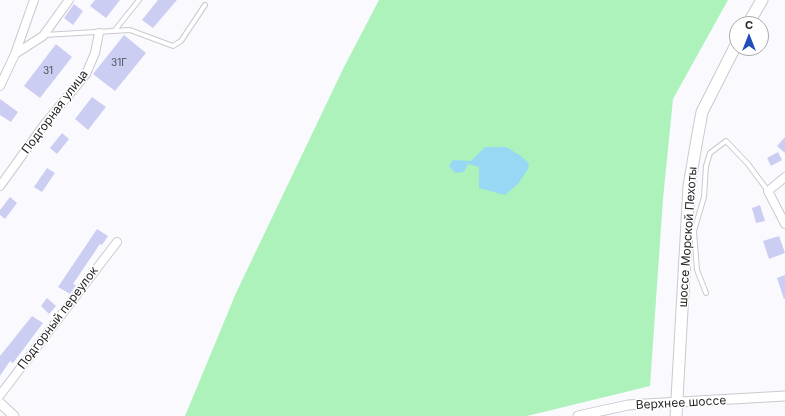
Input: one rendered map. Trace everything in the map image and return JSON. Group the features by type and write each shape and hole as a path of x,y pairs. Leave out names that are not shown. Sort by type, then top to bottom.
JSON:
{"main road":[{"path":"753,16 762,0"},
{"name":"шоссе Морской Пехоты","path":"676,416 689,186 702,112 730,56"}],"street":[{"path":"15,54 43,36 69,0"},
{"path":"0,86 15,54 30,1"},
{"name":"Подгорная улица","path":"0,186 44,125 86,74 95,53 99,33"},
{"path":"785,177 768,191 785,224"},
{"name":"Подгорный переулок","path":"0,395 117,242"},
{"name":"Верхнее шоссе","path":"578,416 628,405 677,404 785,396"},
{"path":"0,403 14,416"}],"lane":[{"path":"114,30 139,0"},
{"path":"43,36 130,30 173,46 181,41 205,5"},
{"path":"706,293 697,270 694,231 704,198 706,166 710,153 726,141 748,164 768,191"}],"green space":[{"path":"379,0 728,0 673,99 663,199 650,386 527,416 185,416 236,293 344,67"}],"water":[{"path":"485,147 506,147 521,156 529,164 528,169 518,184 505,195 479,188 479,167 468,164 464,172 455,173 449,166 453,160 471,161"}],"building":[{"path":"95,0 120,0 106,18 90,6"},
{"path":"158,0 177,0 153,28 142,20"},
{"path":"74,4 83,11 73,25 64,18"},
{"path":"124,35 146,53 115,91 93,74"},
{"path":"56,44 72,57 40,98 24,86"},
{"path":"92,97 106,107 88,130 75,119"},
{"path":"0,99 18,112 11,122 0,115"},
{"path":"62,133 69,139 57,154 50,148"},
{"path":"785,137 785,153 777,146"},
{"path":"778,152 782,160 771,166 767,158"},
{"path":"47,168 55,173 42,192 34,187"},
{"path":"10,197 17,203 5,219 0,215 0,210"},
{"path":"760,205 765,221 756,223 752,208"},
{"path":"97,229 108,236 102,245 100,244 73,284 76,285 70,294 58,287"},
{"path":"779,236 785,253 769,259 763,241"},
{"path":"785,275 785,299 784,299 777,278"},
{"path":"47,298 56,306 49,314 41,306"},
{"path":"32,316 43,323 13,363 10,361 0,376 0,356"}]}
